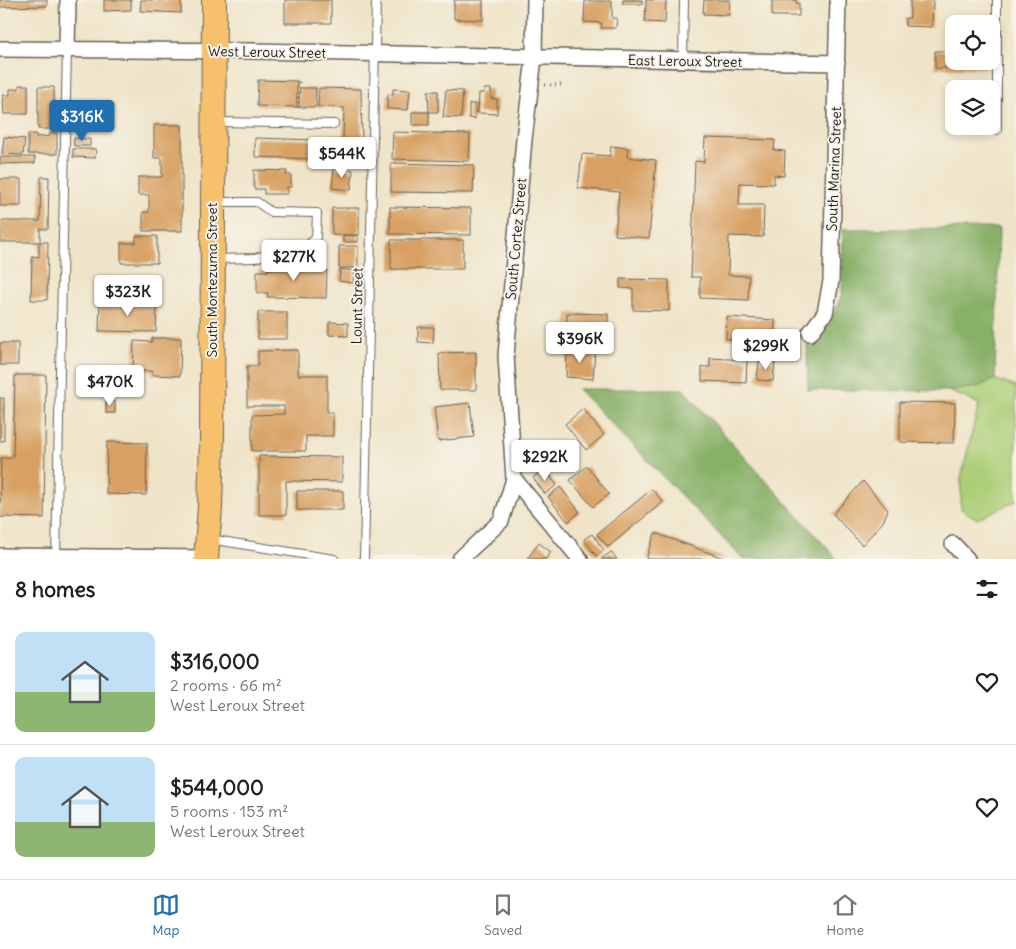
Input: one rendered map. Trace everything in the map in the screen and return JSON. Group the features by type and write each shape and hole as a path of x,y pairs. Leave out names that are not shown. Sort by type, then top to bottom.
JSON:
{"main road":[{"name":"South Montezuma Street","path":"206,552 212,449 214,0"}],"street":[{"path":"67,50 68,0"},
{"name":"South Cortez Street","path":"514,479 506,356 524,139 534,58 534,0"},
{"name":"South Marina Street","path":"810,333 825,314 831,281 838,0"},
{"name":"West Leroux Street","path":"0,49 213,51 534,58"},
{"name":"East Leroux Street","path":"534,58 837,63"},
{"path":"460,559 501,521 514,479"},
{"path":"514,479 580,559"},
{"path":"953,544 967,559"},
{"path":"0,556 56,558 206,552"}],"lane":[{"name":"Lount Street","path":"364,559 376,0"},
{"path":"683,61 684,0"},
{"path":"997,0 997,80"},
{"path":"56,558 67,50"},
{"path":"213,122 334,124"},
{"path":"212,202 257,202 271,212 317,213 316,238 297,255 264,255 255,258 212,259"},
{"path":"206,552 334,559"}],"path":[{"path":"298,108 299,79"},
{"path":"544,84 565,85"}],"green space":[{"path":"999,228 995,379 977,387 949,391 808,390 807,345 834,313 842,294 843,229"},
{"path":"995,379 1016,387 1016,501 977,519 961,509 961,477 979,404 949,391 977,387"},
{"path":"578,389 683,389 837,559 743,559"}],"building":[{"path":"0,0 47,0 47,6 0,7"},
{"path":"104,0 131,0 131,10 104,11"},
{"path":"141,0 181,0 181,13 140,11"},
{"path":"285,0 331,0 331,23 285,23"},
{"path":"454,0 483,0 483,20 454,19"},
{"path":"623,0 642,0 642,4 623,4"},
{"path":"646,0 666,0 665,23 645,22"},
{"path":"704,0 730,0 729,15 703,14"},
{"path":"772,0 796,0 796,3 799,3 799,16 772,16"},
{"path":"910,0 933,0 932,27 905,26 905,18 910,18"},
{"path":"585,1 612,1 612,18 617,18 616,28 601,28 602,23 584,22"},
{"path":"935,51 945,51 945,68 935,68"},
{"path":"258,80 297,81 297,107 257,106"},
{"path":"19,85 28,85 28,114 4,114 3,95 10,95 10,89 19,89"},
{"path":"38,87 54,87 54,129 38,129"},
{"path":"300,88 316,88 316,107 299,107"},
{"path":"319,88 361,89 362,140 359,140 359,160 317,159 318,140 343,140 344,108 318,107"},
{"path":"393,89 410,90 408,110 387,109 388,94 393,95"},
{"path":"484,89 491,89 491,99 497,99 497,114 478,113 479,93 484,93"},
{"path":"446,90 463,91 461,118 443,117"},
{"path":"428,91 438,91 438,112 429,112"},
{"path":"469,104 476,104 475,119 469,118"},
{"path":"412,112 429,112 429,125 412,125"},
{"path":"154,125 182,125 182,231 143,231 143,212 149,212 149,195 138,195 138,177 162,177 162,158 154,158"},
{"path":"393,132 470,134 469,161 392,159"},
{"path":"50,133 57,133 57,154 28,154 28,134 36,134 36,137 50,136"},
{"path":"4,137 25,139 23,155 2,154"},
{"path":"74,138 90,139 90,146 74,146"},
{"path":"255,138 315,140 315,159 255,157"},
{"path":"705,138 775,140 774,150 785,151 784,176 774,175 774,184 740,183 739,205 764,205 763,237 729,236 728,275 749,276 748,300 700,298 700,277 691,277 695,161 704,162"},
{"path":"611,146 628,148 627,157 656,160 649,238 615,235 619,192 578,188 582,154 610,156"},
{"path":"73,149 96,149 95,158 73,157"},
{"path":"0,157 35,157 35,163 0,164"},
{"path":"391,163 474,165 473,193 391,192"},
{"path":"334,168 353,170 351,190 332,188"},
{"path":"254,170 287,171 286,175 291,175 291,187 287,187 287,194 264,194 264,189 254,189"},
{"path":"41,177 49,177 48,229 40,229 40,242 48,242 47,300 31,300 32,256 39,257 39,242 0,242 0,221 40,221"},
{"path":"0,179 21,179 21,206 0,206"},
{"path":"390,207 471,208 471,235 390,234"},
{"path":"332,208 359,208 359,235 332,235"},
{"path":"343,235 358,236 358,242 343,242"},
{"path":"136,236 157,236 157,263 121,263 121,243 136,243"},
{"path":"391,240 463,240 463,269 391,269"},
{"path":"339,246 358,246 358,268 339,268"},
{"path":"291,263 320,264 320,270 327,270 326,298 267,297 268,293 257,293 257,271 291,269"},
{"path":"340,269 354,271 353,283 339,281"},
{"path":"620,279 669,280 669,311 633,310 633,289 620,288"},
{"path":"100,302 157,303 156,332 99,331"},
{"path":"258,312 287,312 287,339 258,339"},
{"path":"567,313 608,314 608,344 566,343"},
{"path":"727,317 775,320 774,342 726,339"},
{"path":"329,322 348,323 348,336 329,335"},
{"path":"418,327 434,327 433,343 418,342"},
{"path":"152,338 181,338 180,376 152,375 152,371 133,371 134,341 152,342"},
{"path":"0,343 18,343 18,365 0,365"},
{"path":"298,350 298,375 327,375 327,413 333,413 333,436 306,436 306,451 252,451 252,415 284,414 284,406 247,406 247,366 258,366 258,351"},
{"path":"567,350 595,351 593,379 566,377"},
{"path":"476,352 476,390 440,390 439,353"},
{"path":"710,358 747,360 746,383 702,381 702,367 710,367"},
{"path":"759,361 775,362 773,381 757,380"},
{"path":"15,375 46,375 44,518 0,517 1,458 13,458"},
{"path":"112,379 121,379 121,387 112,387"},
{"path":"0,398 4,398 4,441 0,441"},
{"path":"106,401 115,401 115,413 106,413"},
{"path":"900,402 955,403 954,443 900,442"},
{"path":"470,403 474,437 438,441 434,407"},
{"path":"583,409 604,435 586,450 565,424"},
{"path":"107,442 147,443 146,495 106,494"},
{"path":"259,456 342,457 342,482 286,481 286,515 259,515"},
{"path":"587,466 609,494 593,507 570,480"},
{"path":"544,469 557,485 545,494 533,478"},
{"path":"863,481 888,510 883,522 862,545 833,514"},
{"path":"560,487 580,512 568,522 548,497"},
{"path":"652,489 663,502 608,547 597,534"},
{"path":"297,491 343,491 343,510 297,510"},
{"path":"655,533 726,559 646,559"},
{"path":"592,534 604,550 596,556 584,539"},
{"path":"539,543 551,552 546,559 527,559"},
{"path":"611,552 617,559 601,559"}]}
